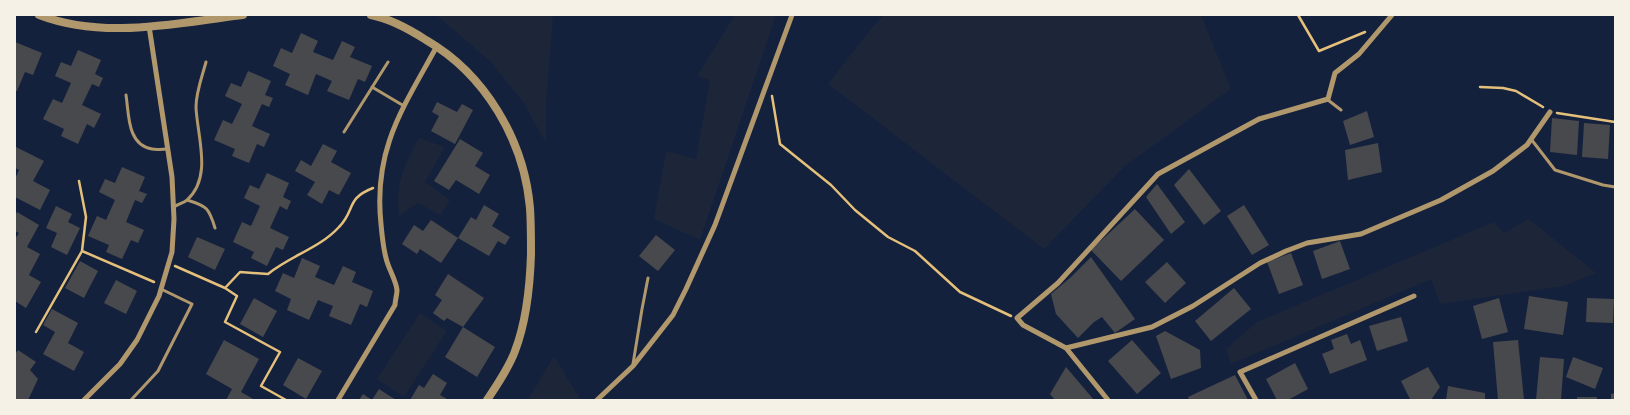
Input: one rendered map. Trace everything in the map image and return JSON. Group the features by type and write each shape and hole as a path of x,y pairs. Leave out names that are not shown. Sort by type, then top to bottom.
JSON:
{"street":[{"path":"38,15 73,26 93,28 138,28 243,15"},
{"path":"371,15 396,19 438,46 475,78 506,125 518,155 530,206 528,293 522,333 515,353 487,400"},
{"path":"597,400 633,366 672,315 686,289 715,225 792,15"},
{"path":"1108,400 1066,348 1023,325 1017,318 1058,284 1158,174 1259,119 1328,99 1335,72 1359,54 1392,15"},
{"path":"84,400 120,364 147,323 162,288 172,252 174,206 172,177 150,26"},
{"path":"338,400 395,305 397,289 386,258 380,224 380,186 384,153 405,106 438,46"},
{"path":"1066,348 1152,327 1192,306 1260,263 1286,251 1307,243 1360,234 1441,200 1493,171 1527,145 1550,112"},
{"path":"1256,400 1240,372 1414,296"}],"lane":[{"path":"174,206 187,200 196,188 201,175 202,154 196,106 199,86 206,62"},
{"path":"344,132 388,62"},
{"path":"372,87 405,106"},
{"path":"126,95 133,137 140,145 152,149 168,148"},
{"path":"1328,99 1341,110"},
{"path":"1532,139 1555,170 1615,187"},
{"path":"187,200 200,204 210,211 215,228"},
{"path":"633,366 648,278"},
{"path":"131,400 158,371 192,304 162,288"}],"path":[{"path":"1298,15 1319,51 1365,33"},
{"path":"767,84 772,92 780,144 831,185 855,210 888,237 916,251 960,292 1017,318"},
{"path":"36,332 82,251 86,217 79,181"},
{"path":"225,288 240,272 268,274 280,264 323,241 340,227 360,193 380,186"},
{"path":"82,251 162,288"},
{"path":"169,263 225,288 237,296 225,322 280,352 261,386 286,400"}],"shaded area":[{"path":"436,15 553,15 546,102 546,143 523,102 490,61"},
{"path":"735,15 776,15 700,240 654,219 666,151 696,159 710,80 697,76"},
{"path":"884,15 1201,15 1231,89 1125,166 1044,249 828,84"},
{"path":"419,138 445,147 425,182 450,200 440,215 418,203 399,216 398,194 402,175"},
{"path":"1529,219 1596,273 1564,286 1440,304 1431,279 1231,364 1226,349 1257,322 1494,222 1504,233"},
{"path":"420,313 447,331 404,397 377,379"},
{"path":"554,356 581,400 528,400"}],"building":[{"path":"301,33 318,41 313,52 333,60 342,41 355,47 350,57 372,66 365,82 358,79 349,100 327,91 332,81 316,74 308,95 285,85 290,74 273,66 281,48 292,53"},
{"path":"15,42 42,53 33,75 25,72 17,91 15,91"},
{"path":"78,50 101,60 95,74 103,78 99,87 92,84 82,105 101,114 94,128 87,124 78,144 61,136 64,129 43,119 53,99 62,103 71,83 55,76 61,62 71,66"},
{"path":"248,71 271,81 265,95 273,98 269,107 262,104 252,126 270,134 264,147 257,144 249,163 232,156 235,149 214,140 223,120 232,124 242,104 225,96 231,83 241,87"},
{"path":"437,102 457,112 462,104 473,110 455,144 431,131 439,116 432,112"},
{"path":"1367,111 1374,137 1350,145 1343,121"},
{"path":"1552,118 1579,121 1577,155 1550,152"},
{"path":"1584,123 1610,125 1608,159 1582,157"},
{"path":"460,139 483,153 475,166 490,175 479,194 456,180 449,190 434,181"},
{"path":"1378,143 1382,172 1348,180 1345,150"},
{"path":"323,144 337,151 331,162 351,173 339,195 329,190 322,204 307,195 315,182 295,171 301,160 311,166"},
{"path":"16,147 44,161 33,181 50,190 40,210 15,197 15,179 19,170 15,168"},
{"path":"122,167 145,177 139,191 147,194 142,203 135,200 126,222 144,230 138,243 131,240 122,259 106,252 109,245 88,236 97,216 106,220 115,200 99,192 105,179 115,183"},
{"path":"1189,169 1221,211 1204,225 1174,185"},
{"path":"267,173 289,183 283,197 291,201 287,210 280,206 270,228 289,237 283,250 276,247 267,266 251,258 254,252 233,242 242,222 251,226 260,206 244,198 250,185 259,189"},
{"path":"1157,184 1185,222 1171,234 1146,197"},
{"path":"484,205 499,214 492,226 510,237 505,245 498,241 489,256 458,238 471,217 476,220"},
{"path":"1244,205 1269,245 1252,255 1227,216"},
{"path":"56,206 72,214 68,222 80,228 67,255 51,247 57,233 46,228"},
{"path":"1135,209 1164,240 1121,281 1091,250"},
{"path":"17,212 39,225 27,247 40,254 29,275 41,282 26,308 15,301 15,239 19,233 15,231 15,216"},
{"path":"431,220 458,238 441,263 420,249 417,254 402,244 414,225 423,231"},
{"path":"656,235 675,250 658,271 639,256"},
{"path":"197,237 225,249 215,270 188,257"},
{"path":"1340,241 1350,269 1322,279 1313,251"},
{"path":"1291,253 1303,285 1279,294 1267,262"},
{"path":"1091,257 1135,319 1115,333 1102,317 1094,322 1078,338 1056,314 1051,294"},
{"path":"302,258 320,266 315,277 334,285 343,266 356,272 352,282 373,291 367,307 360,304 351,325 329,316 333,306 318,300 309,320 287,310 291,299 275,291 283,273 294,278"},
{"path":"80,261 98,271 84,298 65,288"},
{"path":"1167,262 1186,283 1165,303 1145,282"},
{"path":"448,274 484,298 463,327 447,318 444,321 433,313 442,300 435,295"},
{"path":"116,280 137,291 126,314 104,303"},
{"path":"1234,288 1251,309 1211,341 1195,321"},
{"path":"1529,296 1568,302 1563,335 1524,329"},
{"path":"254,298 277,311 263,337 240,324"},
{"path":"1499,298 1508,332 1482,339 1473,306"},
{"path":"1587,298 1614,299 1613,323 1586,322"},
{"path":"52,309 78,323 68,343 84,352 74,371 43,354 55,332 43,325"},
{"path":"1401,317 1408,341 1377,351 1369,326"},
{"path":"463,327 495,347 477,377 445,357"},
{"path":"1165,331 1200,350 1201,368 1171,379 1156,336"},
{"path":"1347,334 1351,344 1360,340 1367,360 1330,374 1322,354 1334,349 1331,340"},
{"path":"224,340 259,359 241,392 255,400 226,400 232,389 206,374"},
{"path":"1132,340 1161,373 1137,394 1108,361"},
{"path":"1518,340 1524,400 1498,400 1493,342"},
{"path":"18,350 36,362 30,370 38,379 28,400 15,400 15,354"},
{"path":"1540,357 1564,359 1561,400 1536,400"},
{"path":"1573,357 1603,368 1595,389 1566,377"},
{"path":"298,358 322,371 306,399 283,385"},
{"path":"1295,363 1308,389 1288,400 1277,400 1266,379"},
{"path":"1066,367 1094,400 1055,400 1050,394"},
{"path":"1428,367 1440,387 1431,400 1410,399 1401,381"},
{"path":"433,374 447,383 440,395 449,400 410,400 419,385 424,388"},
{"path":"1235,375 1248,400 1189,400 1188,397"},
{"path":"1448,386 1485,393 1485,400 1446,400"},
{"path":"379,389 396,400 372,400"},
{"path":"1615,393 1615,400 1611,400 1611,394"},
{"path":"363,394 372,400 359,400"},
{"path":"1577,397 1597,397 1597,400 1577,400"}]}
